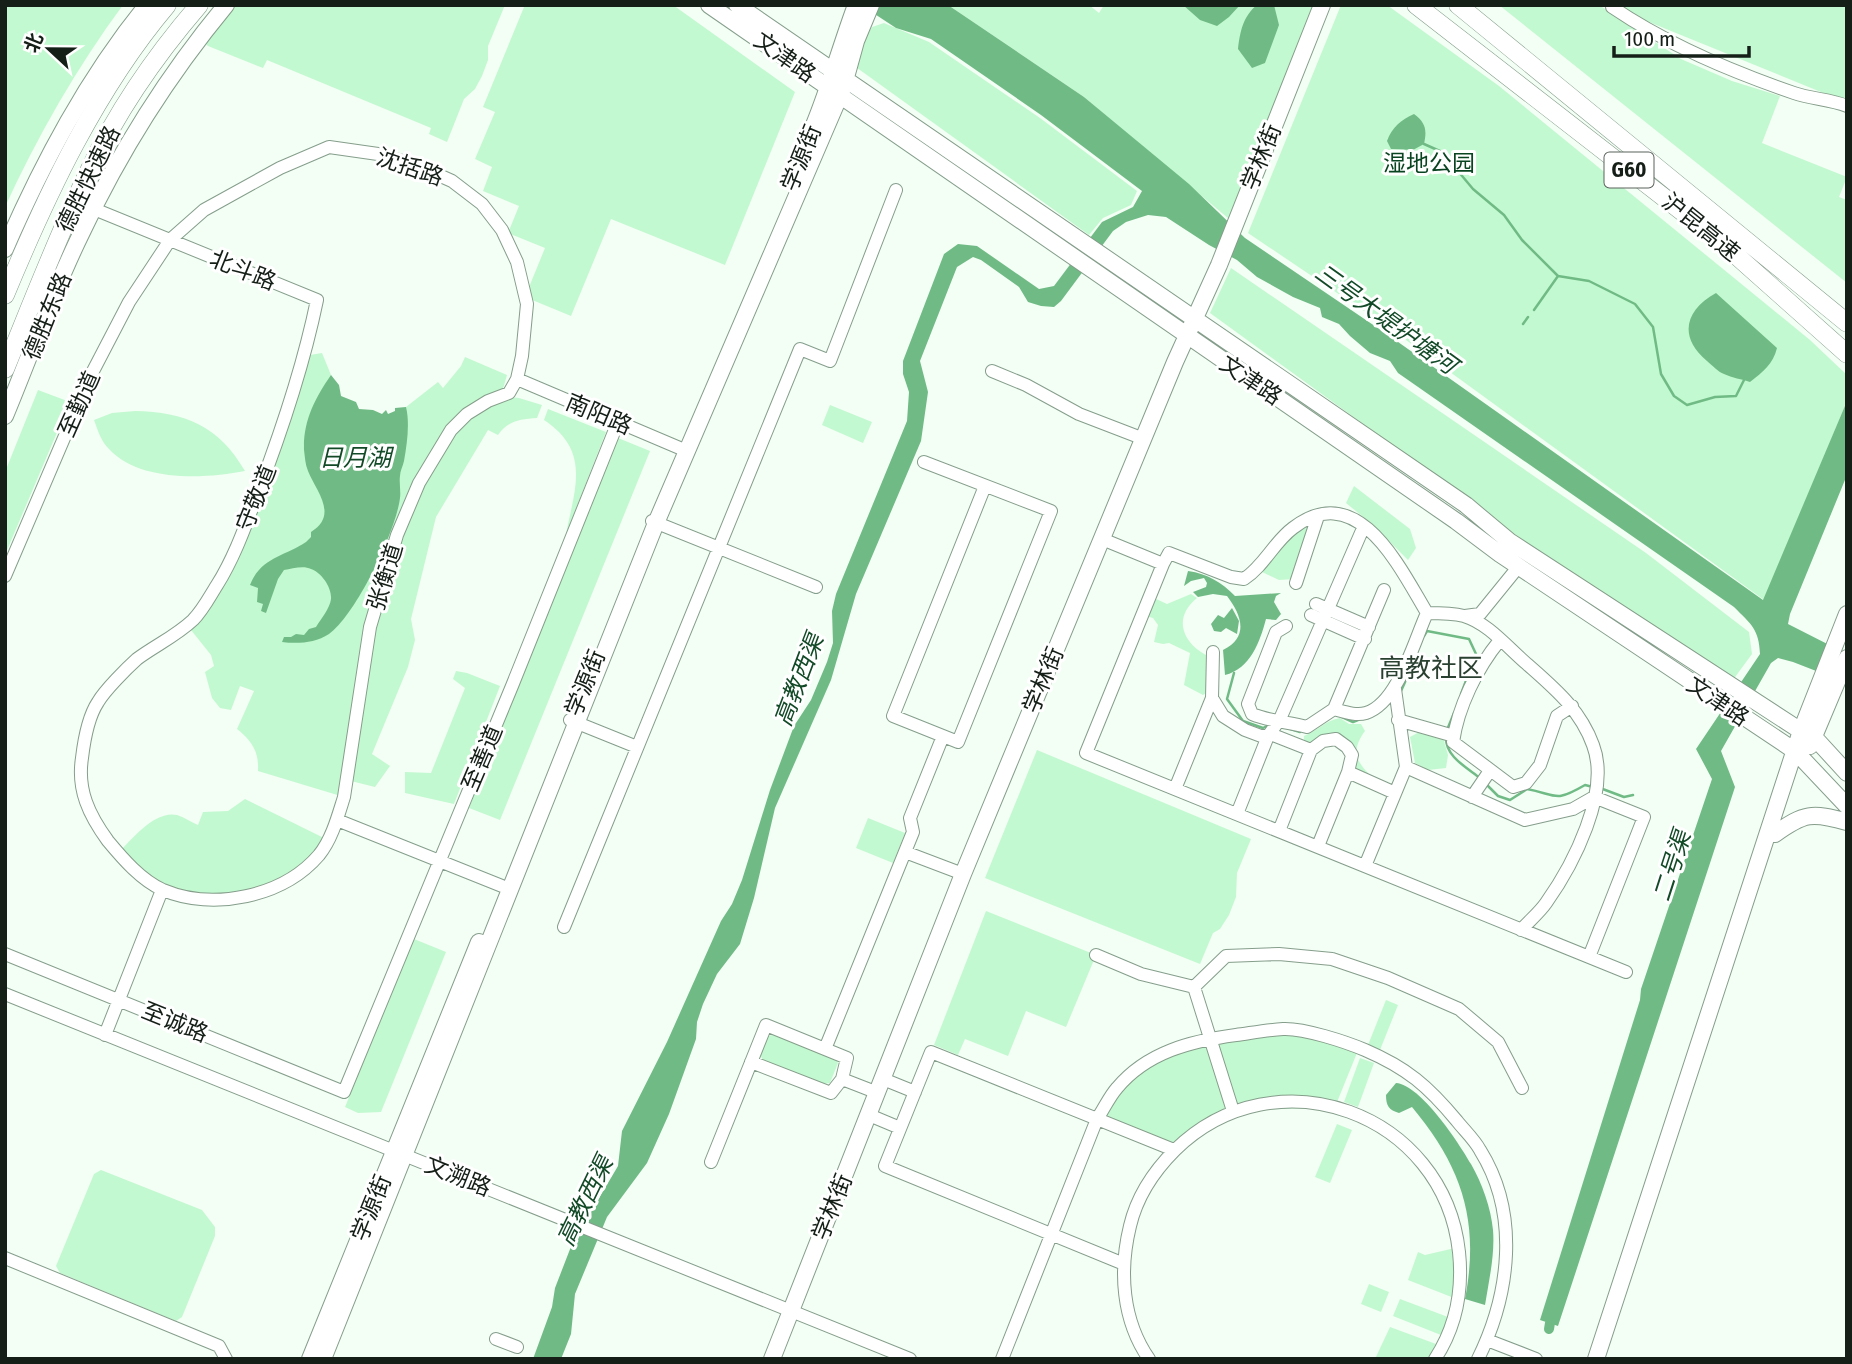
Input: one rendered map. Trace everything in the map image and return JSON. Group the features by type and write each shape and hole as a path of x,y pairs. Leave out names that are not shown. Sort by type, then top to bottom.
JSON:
{"highway":[{"name":"德胜快速路","path":"5,295 49,196 87,124 118,70 167,5"},
{"name":"德胜快速路","path":"5,369 90,168 130,98 166,44 199,5"},
{"name":"沪昆高速","path":"1416,5 1720,241 1841,349"},
{"name":"沪昆高速","path":"1458,5 1844,321"}],"main road":[{"path":"5,249 28,196 64,128 117,42 147,5"},
{"name":"德胜东路","path":"5,416 80,235 131,140 207,28 226,5"},
{"name":"文津路","path":"709,5 834,92 1100,266 1194,321 1466,505 1510,541 1807,734 1847,773"},
{"name":"文津路","path":"737,5 840,76 1068,244"},
{"name":"学源街","path":"840,76 844,37 856,5"},
{"name":"学源街","path":"310,1359 400,1153 654,522 871,5"},
{"name":"学林街","path":"772,1359 962,874 1186,336 1219,264 1322,5"},
{"name":"学源街","path":"654,522 682,449 834,92"},
{"name":"文津路","path":"1100,266 1186,336 1500,554 1799,755 1847,806"},
{"path":"5,406 19,384"},
{"path":"1596,1359 1730,941 1825,690 1839,633 1847,614"},
{"path":"1825,690 1847,658"},
{"name":"学源街","path":"323,1359 502,886 574,721"},
{"path":"1605,1359 1799,755"},
{"path":"1775,834 1796,819 1819,814 1847,822"}],"street":[{"path":"1612,5 1639,25 1693,53 1798,95 1845,100"},
{"name":"沈括路","path":"170,240 204,210 280,168 329,147 377,154 416,165 452,181 472,196 482,204 502,230 517,262 527,304 517,379"},
{"path":"564,927 800,349 830,360 896,190"},
{"name":"北斗路","path":"94,209 317,300"},
{"name":"至勤道","path":"5,576 92,375 129,302 170,240"},
{"name":"守敬道","path":"162,890 139,875 96,825 80,789 81,759 87,732 97,702 136,660 173,638 196,618 219,581 244,528 276,447 301,367 317,300"},
{"path":"992,371 1026,385 1079,414 1144,439"},
{"name":"南阳路","path":"517,379 682,449"},
{"name":"张衡道","path":"162,890 197,899 237,899 275,886 298,873 319,855 337,820 344,797 370,627 401,525 419,483 451,430 467,414 488,401 509,393 517,379"},
{"name":"至善道","path":"344,1092 618,422"},
{"path":"924,462 1051,511 958,742 893,716 985,486"},
{"path":"1427,613 1390,551 1377,535 1342,515 1307,519 1291,529 1253,574 1244,579 1231,577 1169,553 1086,753 1626,972"},
{"path":"1296,583 1318,516"},
{"path":"654,522 816,587"},
{"path":"1237,814 1320,612 1364,526"},
{"path":"1102,539 1163,564"},
{"path":"1427,613 1465,616 1480,614 1520,565"},
{"path":"1212,698 1223,716 1245,730 1261,736 1274,728 1307,727 1334,709 1384,590"},
{"path":"1320,612 1367,633"},
{"path":"1365,866 1406,767 1396,696 1427,613"},
{"path":"1465,616 1483,626 1567,699 1594,747 1595,791 1592,808 1564,877 1545,906 1521,930"},
{"path":"1274,728 1252,714 1248,704 1276,632 1286,626"},
{"path":"1500,640 1486,656 1450,734 1452,742 1485,777 1513,787 1526,783 1540,765 1557,716 1572,706"},
{"path":"1175,789 1212,698 1213,652"},
{"path":"1334,709 1353,714 1366,713 1396,696"},
{"path":"1398,720 1450,734"},
{"path":"574,721 637,747"},
{"path":"1274,728 1273,735 1311,750"},
{"path":"825,1049 913,832 910,818 943,736"},
{"path":"1279,831 1311,750 1323,741 1336,738 1352,755 1348,772 1318,846"},
{"path":"1406,767 1525,820 1573,809 1595,791"},
{"path":"1348,772 1395,793"},
{"path":"1472,797 1485,777"},
{"path":"1588,957 1644,817 1595,791"},
{"path":"337,820 502,886"},
{"path":"905,852 962,874"},
{"path":"105,1035 162,890"},
{"name":"至诚路","path":"5,954 344,1092"},
{"path":"1194,987 1226,956 1279,954 1332,959 1388,978 1459,1009 1498,1042 1522,1088"},
{"path":"1096,955 1142,974 1194,987"},
{"path":"1194,987 1233,1111"},
{"name":"文溯路","path":"5,994 910,1359"},
{"path":"711,1162 751,1062 766,1025 847,1058 842,1079 831,1093 751,1062"},
{"path":"1002,1359 1097,1119 1116,1089 1138,1066 1178,1046 1286,1029 1346,1042 1395,1063 1434,1094 1480,1149 1497,1186 1507,1234 1504,1282 1487,1340 1478,1359"},
{"path":"1124,1264 885,1166 931,1052 1174,1150"},
{"path":"842,1079 915,1092"},
{"path":"1149,1359 1140,1346 1125,1301 1123,1254 1135,1208 1158,1167 1192,1134 1233,1111 1279,1101 1326,1104 1371,1119 1409,1147 1439,1184 1457,1228 1462,1275 1456,1311 1445,1343 1435,1359"},
{"path":"869,1115 900,1128"},
{"path":"5,1258 219,1346 226,1359"},
{"path":"496,1339 517,1347"},
{"path":"1487,1340 1536,1359"}],"green space":[{"path":"5,5 123,5 59,103 5,207"},
{"path":"233,5 505,5 488,46 488,60 482,76 475,89 464,99 447,142 429,134 431,128 267,60 263,68 208,46 203,41"},
{"path":"522,5 673,5 795,92 725,265 611,219 571,316 525,297 545,248 508,233 519,206 483,191 492,167 475,159 495,112 483,107 524,7"},
{"path":"948,5 1089,5 1099,13 1104,5 1322,5 1235,224 1084,97"},
{"name":"湿地公园","path":"1341,5 1387,5 1499,86 1810,340 1847,375 1847,401 1764,600 1395,332 1248,233"},
{"path":"1499,5 1599,5 1681,59 1732,81 1780,96 1762,143 1847,177 1839,197 1847,200 1847,283"},
{"path":"1612,5 1847,5 1847,92 1843,101"},
{"path":"884,23 929,42 1040,118 1137,191 1131,205 1103,218 1089,235 853,65 861,44 872,27"},
{"path":"1231,268 1646,553 1749,632 1752,654 1727,688 1210,313"},
{"path":"322,353 331,375 336,409 385,429 406,407 438,382 443,388 465,357 507,375 501,396 542,405 537,418 515,422 498,435 488,430 436,517 411,619 415,640 408,667 372,754 390,766 375,787 347,780 344,797 258,771 254,747 237,729 254,691 240,686 231,710 220,708 212,698 205,672 214,666 211,655 187,625 219,581 304,356"},
{"path":"38,390 70,402 5,555 5,472"},
{"path":"830,405 872,422 863,443 822,425"},
{"path":"548,409 606,432 566,534 576,471 569,444 544,420"},
{"path":"135,411 170,414 199,424 224,443 245,471 211,476 173,475 154,473 122,460 104,443 94,420 112,413"},
{"path":"618,438 650,451 500,820 469,808"},
{"path":"1354,486 1410,529 1416,548 1408,560 1346,503"},
{"path":"1313,522 1294,579 1279,580 1262,572 1292,534"},
{"path":"1191,594 1197,598 1184,614 1184,631 1193,646 1210,657 1210,690 1203,695 1184,685 1190,653 1169,643 1154,642 1158,625 1153,618 1146,616 1154,598 1167,604"},
{"path":"456,671 500,686 454,804 405,793 405,772 431,773 465,688 453,679"},
{"path":"1340,718 1349,724 1361,724 1365,731 1358,743 1357,754 1361,765 1371,776 1345,764 1347,755 1338,744 1311,747 1304,742 1304,736"},
{"path":"1423,730 1441,731 1448,755 1446,768 1428,770 1415,763 1410,737"},
{"path":"1037,750 1251,839 1237,873 1236,897 1229,915 1220,929 1213,933 1200,964 985,878"},
{"path":"245,799 328,840 298,873 237,899 162,890 118,853 144,827 160,817 177,815 198,825 203,812 228,811"},
{"path":"868,818 905,833 893,863 856,848"},
{"path":"986,911 1096,955 1066,1027 1026,1011 1008,1056 965,1039 958,1055 934,1045"},
{"path":"414,939 446,952 381,1112 358,1113 345,1107"},
{"path":"1386,1000 1398,1005 1380,1050 1368,1045"},
{"path":"1286,1029 1359,1048 1335,1107 1233,1111 1174,1150 1097,1119 1116,1089 1178,1046"},
{"path":"774,1034 834,1057 838,1063 830,1083 823,1084 764,1062 759,1053 765,1038"},
{"path":"1360,1058 1374,1063 1358,1107 1344,1102"},
{"path":"1337,1124 1352,1130 1330,1183 1315,1177"},
{"path":"101,1170 202,1210 215,1227 215,1236 182,1317 176,1321 60,1273 56,1266 94,1174"},
{"path":"1455,1248 1454,1298 1408,1280 1418,1252 1425,1255"},
{"path":"1369,1284 1389,1292 1381,1312 1361,1304"},
{"path":"1400,1299 1448,1317 1441,1335 1393,1316"},
{"path":"1390,1327 1436,1344 1428,1359 1375,1359"}],"water":[{"path":"861,5 948,5 1084,97 1189,184 1245,238 1391,337 1763,600 1847,401 1847,475 1788,624 1847,654 1847,683 1778,658 1771,663 1721,751 1735,787 1558,1326 1540,1320 1640,1000 1641,989 1712,779 1696,749 1760,654 1756,633 1734,607 1398,373 1390,361 1370,353 1339,324 1322,317 1320,308 1257,277 1237,260 1166,217 1148,215 1126,222 1113,231 1054,307 1028,302 1019,287 981,260 973,257 957,267 920,361 928,392 921,441 856,594 831,680 775,808 740,944 717,974 703,1004 697,1022 696,1039 669,1114 647,1163 607,1217 575,1294 571,1334 561,1359 533,1359 572,1244 618,1166 622,1131 667,1042 721,921 732,904 794,726 811,700 827,662 833,643 832,611 836,594 907,421 909,392 903,374 903,361 944,254 958,244 977,246 1039,289 1054,286 1102,222 1133,207 1142,191 1041,115 931,39 896,28"},
{"path":"1183,5 1240,5 1217,26 1200,20"},
{"path":"1257,5 1274,5 1279,25 1265,63 1252,68 1238,49 1245,19"},
{"path":"1414,114 1425,127 1424,144 1413,150 1391,149 1387,141 1394,128"},
{"path":"1716,293 1777,348 1767,367 1750,382 1720,372 1692,343 1689,324 1692,316 1697,307"},
{"name":"日月湖","path":"331,375 339,385 341,396 356,402 359,409 382,414 386,410 388,414 395,411 395,408 406,407 408,434 400,474 400,498 383,551 362,591 340,624 329,634 312,641 282,642 284,637 304,635 309,629 316,627 330,602 328,586 319,574 308,568 284,570 266,613 261,611 263,604 257,602 258,588 250,585 254,576 267,563 306,542 323,518 323,503 306,466 304,439 311,410"},
{"path":"1188,571 1214,579 1235,596 1281,593 1276,596 1274,602 1281,614 1276,620 1266,619 1253,653 1234,672 1225,675 1223,650 1237,639 1240,632 1236,610 1227,596 1213,594 1198,597 1193,592 1206,587 1204,578 1184,586"},
{"path":"1232,608 1239,621 1237,634 1226,628 1221,632 1214,631 1211,624 1218,615 1224,618"},
{"path":"1396,1083 1417,1094 1438,1116 1475,1171 1482,1187 1493,1230 1485,1305 1465,1299 1470,1245 1468,1220 1455,1174 1429,1129 1412,1107 1399,1113 1389,1107 1386,1095"}],"waterway":[{"path":"1424,144 1442,152 1473,189 1504,215 1522,240 1558,276 1589,281 1635,304 1653,327 1661,374 1674,396 1687,405 1715,397 1736,396 1744,380"},
{"path":"1534,310 1558,276"},
{"path":"1523,324 1528,317"},
{"path":"1424,636 1427,631 1469,639 1476,654 1461,694"},
{"path":"1401,691 1414,662"},
{"path":"1234,673 1227,699 1243,721 1263,728 1271,724"},
{"path":"1447,730 1454,713"},
{"path":"1342,717 1353,722 1358,720"},
{"path":"1287,728 1300,732"},
{"path":"1446,737 1453,755 1480,778"},
{"path":"1487,785 1498,796 1510,800 1527,789 1561,796 1585,785 1593,787"},
{"path":"1600,788 1624,797 1633,795"},
{"name":"二号渠","path":"1549,1329 1550,1323"}],"district":[{"name":"高教社区","path":"1431,668"}],"water label":[{"name":"三号大堤护塘河","path":"1386,319"},
{"name":"高教西渠","path":"799,680"},
{"name":"高教西渠","path":"585,1201"}]}
